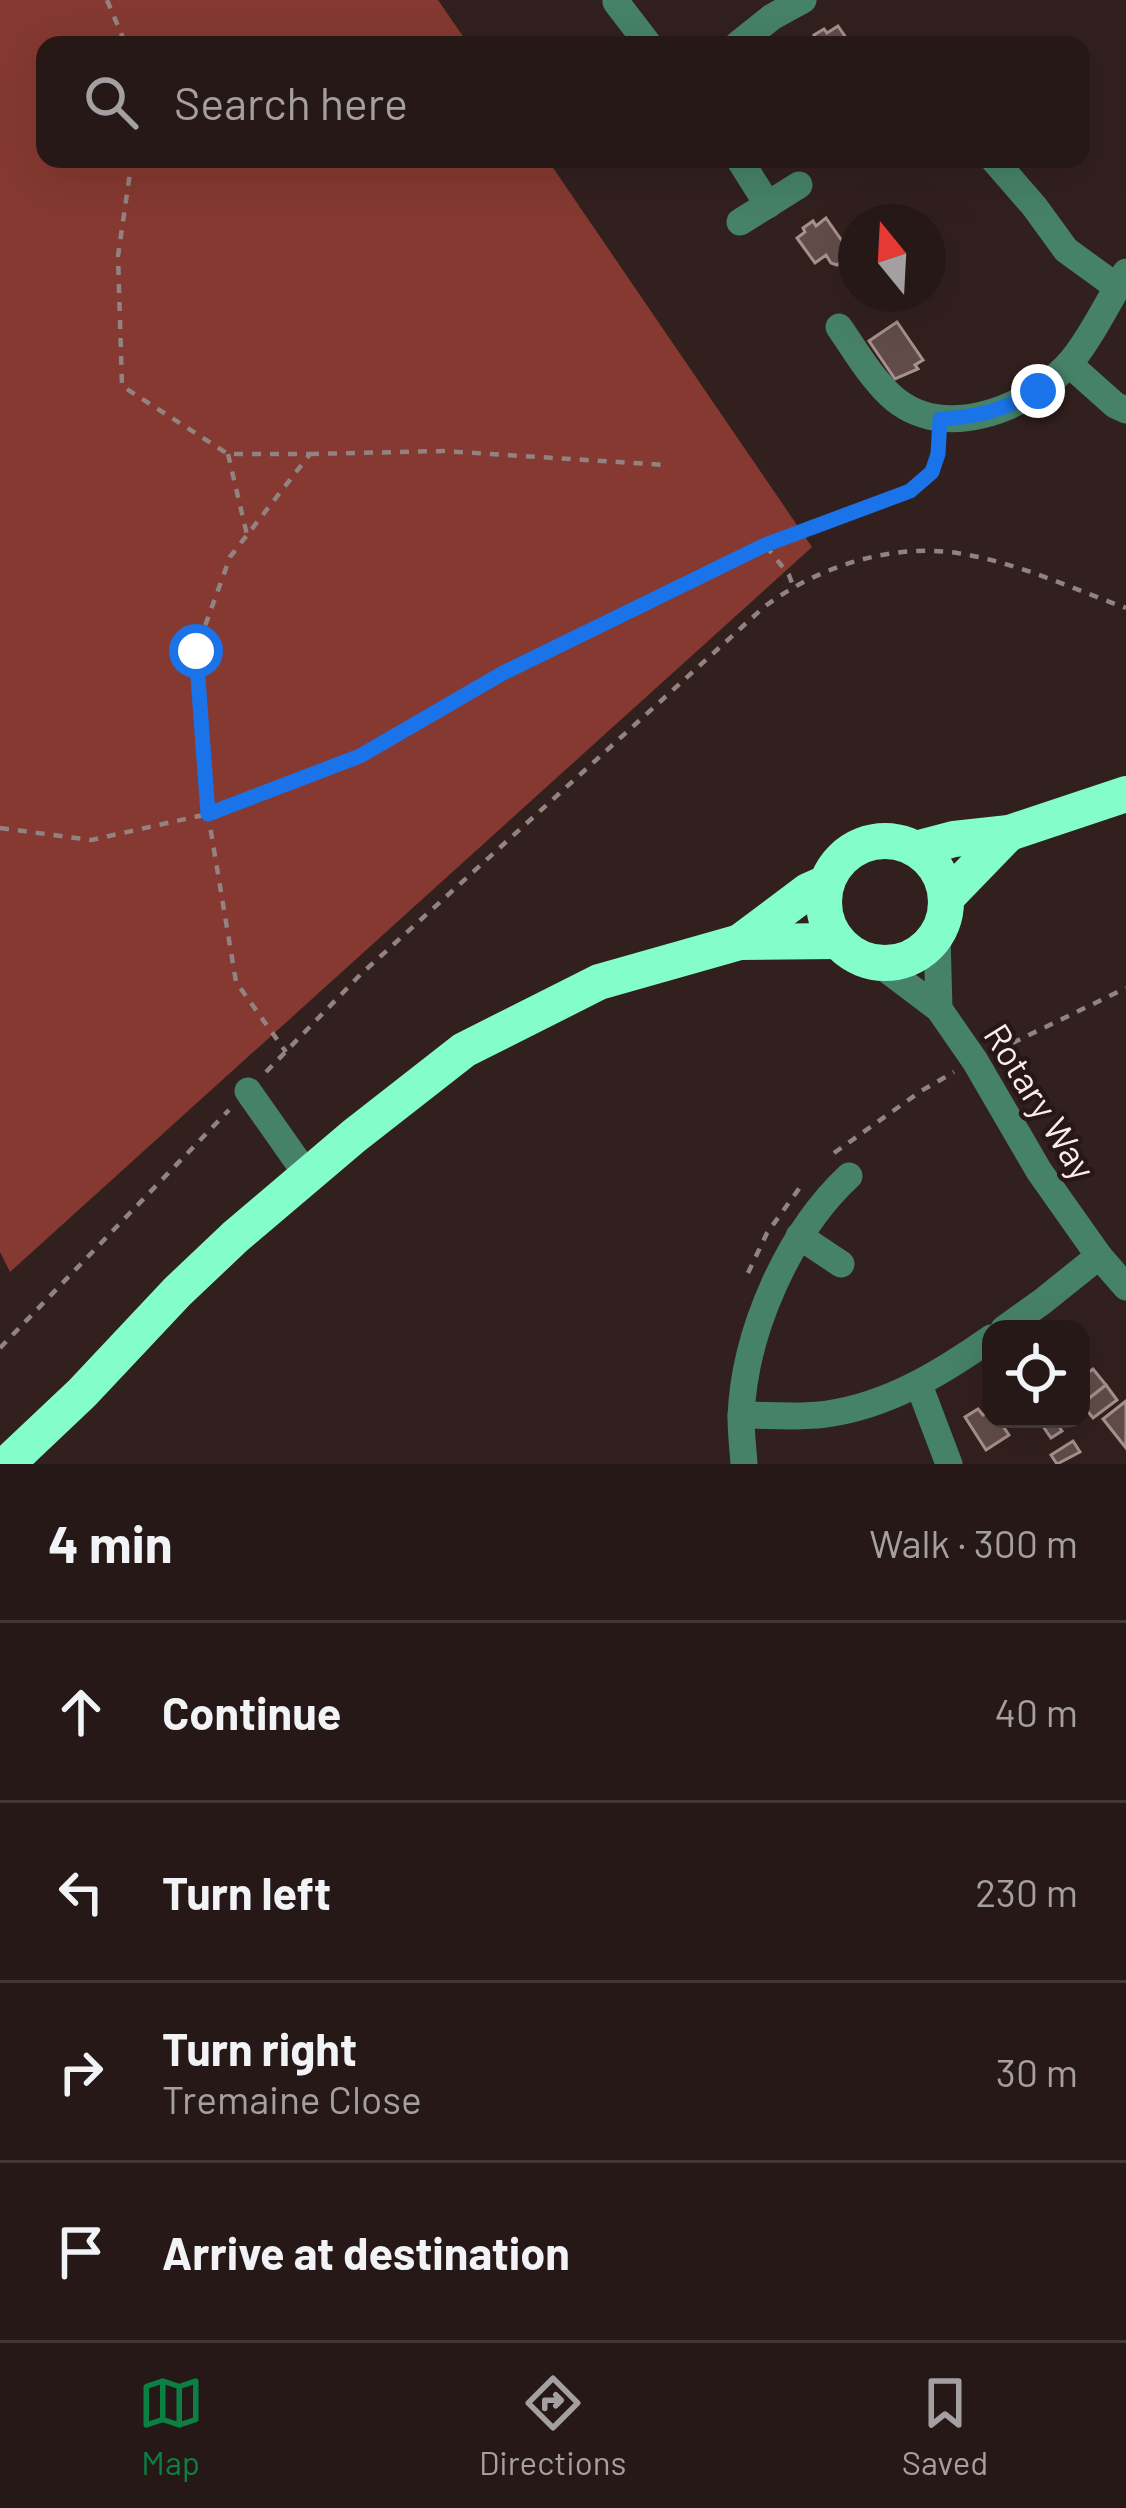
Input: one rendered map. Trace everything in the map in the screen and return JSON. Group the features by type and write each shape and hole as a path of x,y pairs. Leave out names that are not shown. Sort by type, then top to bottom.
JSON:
{"highway":[{"path":"916,849 1010,833 1126,794"},
{"path":"946,898 1010,833"},
{"path":"899,842 932,862 942,878 944,917 924,950 907,959 878,963 851,954 837,941 825,920 826,883 834,866 863,844 899,842"},
{"path":"740,942 826,883"},
{"path":"7,1464 235,1237 464,1050 599,982 740,942 837,941"}],"street":[{"path":"748,36 803,0"},
{"path":"616,2 643,36"},
{"path":"745,168 768,205"},
{"path":"839,327 892,397 940,419 1004,409 1038,391 1070,364 1121,280 1066,250 1001,168"},
{"path":"740,222 799,185"},
{"path":"1070,364 1114,405 1126,410"},
{"name":"Rotary Way","path":"937,935 939,1009"},
{"name":"Rotary Way","path":"878,963 939,1009 1039,1171 1126,1287"},
{"path":"248,1091 307,1175"},
{"path":"744,1464 741,1415 764,1309 799,1235 849,1176"},
{"path":"799,1235 841,1264"},
{"path":"1017,1320 1099,1256"},
{"path":"741,1415 826,1414 869,1403 920,1385 982,1344"},
{"path":"920,1385 949,1464"}],"path":[{"path":"107,0 122,36"},
{"path":"131,168 118,256 122,386 228,454 442,451 667,465"},
{"path":"0,828 91,839 208,814 360,756 503,673 765,545 910,491 932,472 940,419"},
{"path":"228,454 247,535"},
{"path":"286,1052 236,982 208,814 196,651 230,557 310,454"},
{"path":"765,545 793,586"},
{"path":"0,1348 377,958 764,607 793,586 844,565 903,551 956,553 1018,568 1126,608"},
{"path":"991,1054 1126,988"}],"shaded area":[{"path":"0,0 438,0 463,36 36,36 36,168 553,168 812,547 10,1272 0,1252"}],"building":[{"path":"838,26 845,36 814,35 824,29 827,33"},
{"path":"826,218 838,235 837,265 826,255 815,263 797,238 813,221 816,226"},
{"path":"897,322 923,360 915,365 918,369 895,379 869,341"},
{"path":"1093,1369 1106,1385 1090,1398"},
{"path":"1106,1385 1117,1400 1093,1418 1090,1398"},
{"path":"1126,1401 1126,1448 1103,1419"},
{"path":"978,1409 982,1428 1004,1428 1009,1435 986,1450 965,1417"},
{"path":"1044,1428 1060,1428 1062,1431 1051,1438"},
{"path":"1073,1441 1080,1452 1057,1464 1051,1455"}],"route":[{"path":"196,651 208,814 360,756 503,673 765,545 910,491 932,472 940,419 1004,409 1038,391"}]}
